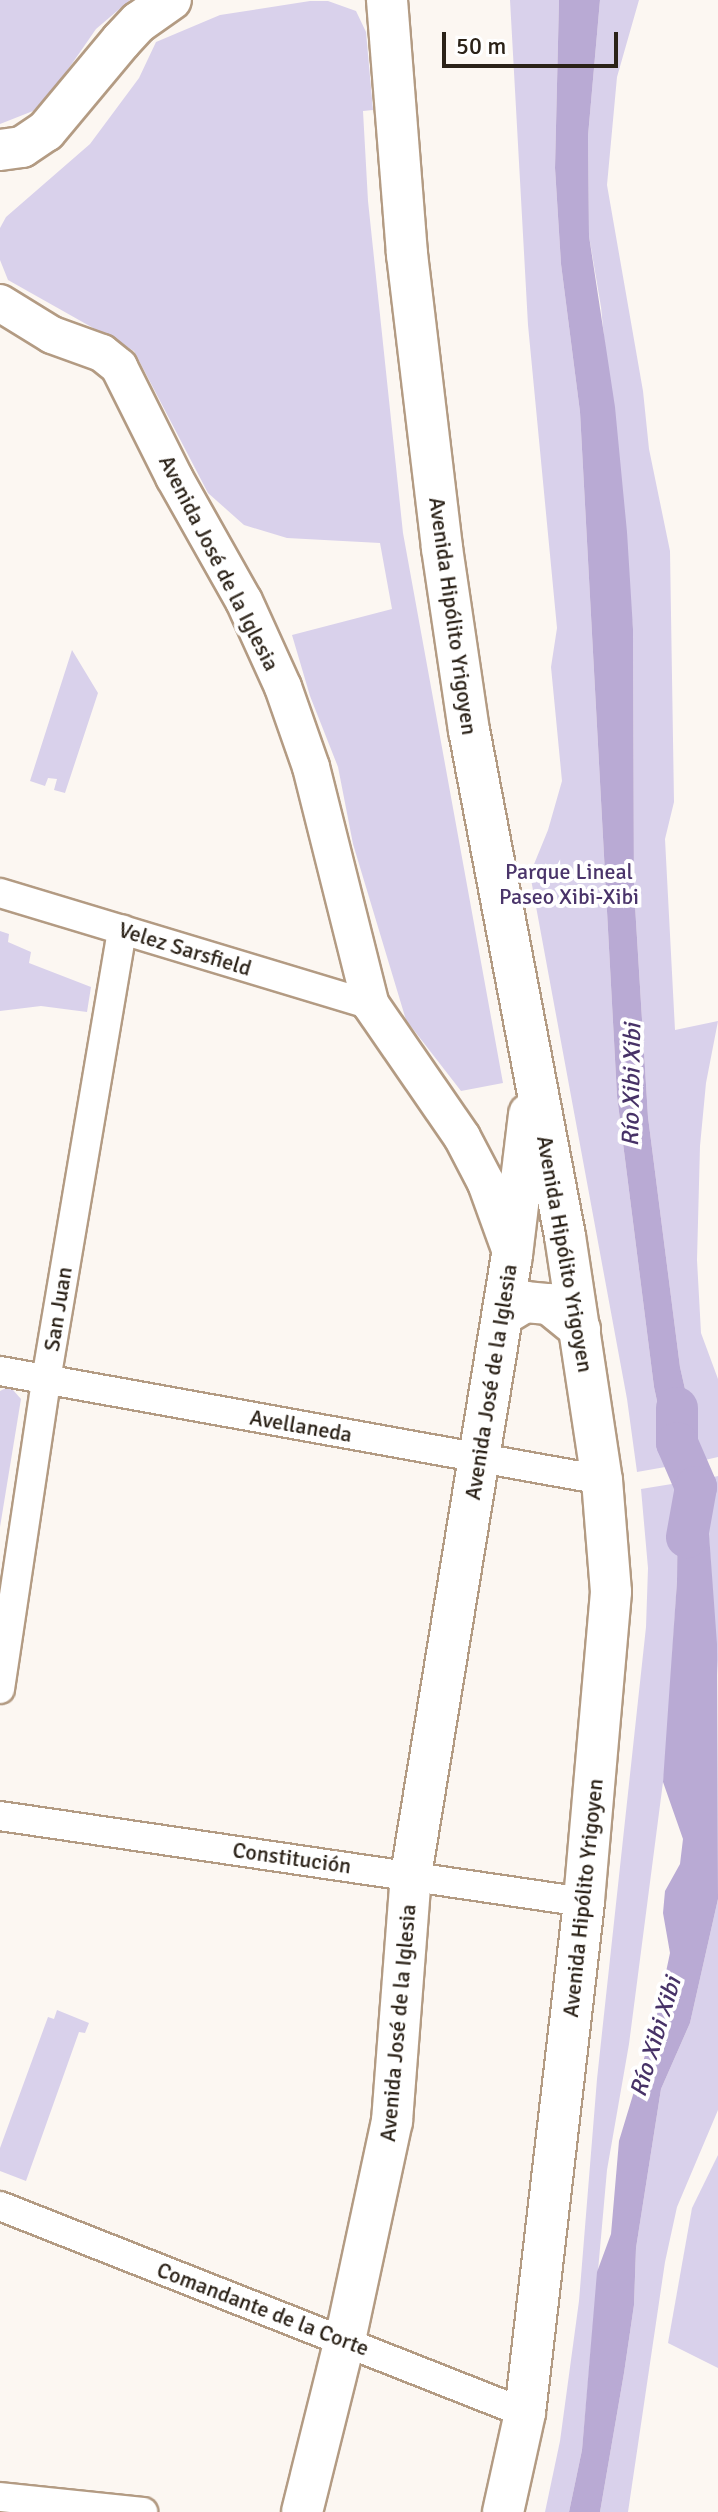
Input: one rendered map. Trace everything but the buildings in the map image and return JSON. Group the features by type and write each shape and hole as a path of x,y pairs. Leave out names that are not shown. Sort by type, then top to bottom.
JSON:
{"main road":[{"path":"0,150 22,147 46,131 139,22 171,0"},
{"name":"Avenida Hipólito Yrigoyen","path":"387,0 407,254 442,548 469,730 565,1236 602,1480 611,1592 584,1902 525,2413 503,2512"},
{"path":"512,1255 533,1078"},
{"name":"Avenida José de la Iglesia","path":"302,2512 345,2340 392,2121 411,1875 512,1255"},
{"path":"503,1315 525,1302 549,1304 580,1329"}],"street":[{"name":"Avenida José de la Iglesia","path":"0,303 52,335 102,353 119,367 174,477 244,601 283,687 311,767 371,1005 462,1137 486,1183 512,1255"},
{"name":"Velez Sarsfield","path":"0,893 371,1005"},
{"name":"San Juan","path":"0,1689 46,1380 122,929"},
{"path":"462,1137 523,1168 546,1194 565,1236"},
{"name":"Avellaneda","path":"0,1371 602,1480"},
{"name":"Constitución","path":"0,1816 584,1902"},
{"name":"Comandante de la Corte","path":"0,2206 525,2413"},
{"path":"0,2497 143,2512"}],"green space":[{"path":"0,0 130,0 96,29 60,81 33,111 0,124"},
{"name":"Parque Lineal Paseo Xibi-Xibi","path":"510,0 559,0 555,168 561,264 580,412 617,1096 654,1387 671,1466 637,1472 627,1399 530,874 548,830 562,781 551,667 557,628 528,325"},
{"name":"Parque Lineal Paseo Xibi-Xibi","path":"600,0 639,0 617,77 607,185 643,391 649,449 670,551 674,802 665,839 675,1030 718,1021 706,1083 700,1146 697,1260 701,1333 718,1379 718,1457 705,1460 695,1433 680,1367 648,1117 634,889 633,629 601,307 589,236 588,136"},
{"path":"328,1 356,11 366,32 373,110 363,111 368,201 403,533 503,1083 461,1091 406,1020 353,844 338,767 310,696 292,635 392,609 380,543 287,538 244,525 208,493 134,351 8,280 0,260 0,228 6,217 90,144 139,78 156,42 220,15"},
{"path":"72,650 98,693 65,793 54,790 57,779 48,778 45,786 30,781"},
{"path":"0,931 9,934 8,942 31,952 29,963 91,987 87,1012 41,1006 0,1011"},
{"path":"6,1388 13,1390 21,1399 0,1527 0,1391"},
{"path":"718,1476 718,1675 705,1479"},
{"path":"678,1483 677,1581 666,1759 629,2044 607,2170 582,2450 569,2512 545,2512 560,2441 579,2301 597,2079 646,1627 648,1568 641,1489"},
{"path":"718,1899 718,2110 677,2207 665,2262 628,2512 600,2512 634,2305 636,2248 661,2089 690,2023"},
{"path":"57,2010 89,2023 85,2033 79,2032 26,2181 0,2171 0,2148 48,2017 54,2019"},
{"path":"718,2155 718,2368 668,2343 692,2208"}],"water":[{"path":"559,0 600,0 588,136 589,236 615,407 627,532 633,629 634,889 648,1117 680,1367 695,1433 705,1460 671,1466 654,1387 617,1096 580,412 561,264 555,168"},
{"path":"705,1479 717,1644 718,1899 690,2023 661,2089 636,2248 634,2305 600,2512 569,2512 582,2450 597,2272 611,2234 619,2141 656,2019 670,1953 663,1913 665,1891 680,1864 683,1839 663,1782 677,1581 678,1483"}],"waterway":[{"name":"Río Xibi Xibi","path":"677,1408 677,1443 696,1487 687,1537"}]}
